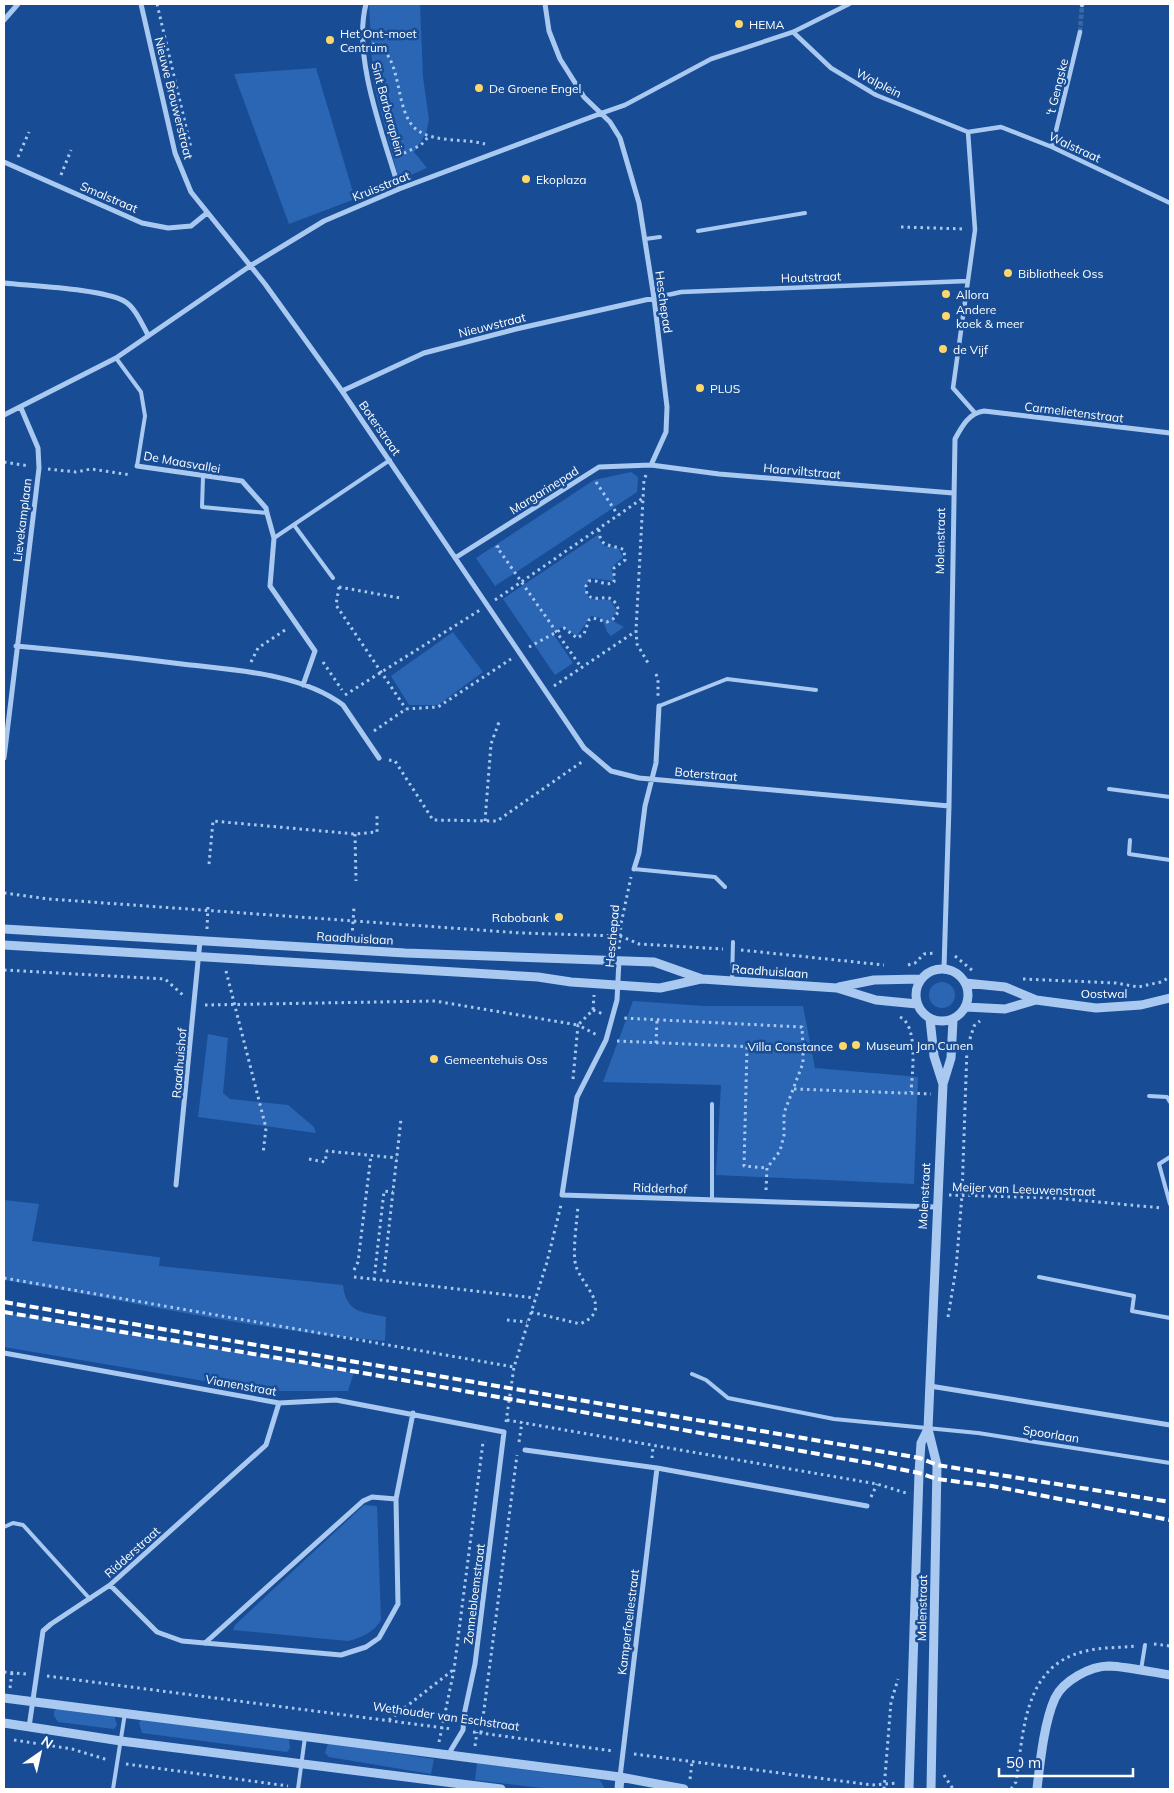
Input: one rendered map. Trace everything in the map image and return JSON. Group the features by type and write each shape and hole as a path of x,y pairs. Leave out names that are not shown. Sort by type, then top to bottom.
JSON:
{"street":[{"path":"4,20 18,4"},
{"name":"Nieuwe Brouwerstraat","path":"141,4 175,153 191,192 250,266"},
{"name":"Sint Barbaraplein","path":"366,4 362,42 367,74 399,190"},
{"name":"Heschepad","path":"545,4 549,31 560,59 584,97 610,122 620,138 639,203 654,298 667,407 666,432 651,465"},
{"name":"Kruisstraat","path":"4,415 116,358 250,266 324,220 625,105 711,59 793,32 849,4"},
{"name":"Walplein","path":"793,32 831,68 876,95 968,132"},
{"name":"'t Gengske","path":"1052,147 1080,32"},
{"name":"Walstraat","path":"968,132 1001,127 1052,147 1170,203"},
{"path":"968,132 975,230 953,388 975,413"},
{"name":"Smalstraat","path":"4,162 142,222 168,228 191,226 207,213"},
{"name":"Boterstraat","path":"250,266 342,390 584,748 612,771 652,779 949,806"},
{"name":"Houtstraat","path":"654,298 681,292 968,281"},
{"path":"4,283 97,293 124,301 135,312 148,336"},
{"name":"Nieuwstraat","path":"342,390 424,353 516,329 654,298"},
{"name":"Lievekamplaan","path":"4,758 6,724 39,468 38,448 21,408"},
{"name":"Carmelietenstraat","path":"975,413 993,412 1170,433"},
{"name":"Molenstraat","path":"944,968 949,806 955,439 963,424 975,413"},
{"name":"Haarviltstraat","path":"651,465 719,474 953,493"},
{"name":"Margarinepad","path":"455,558 599,467 651,465"},
{"name":"De Maasvallei","path":"137,466 203,477 242,481 266,508 274,538 270,586 315,652"},
{"path":"16,646 251,672 303,685 343,704 379,758"},
{"path":"303,685 315,652"},
{"path":"634,869 639,853 645,806 656,763 659,706"},
{"name":"Raadhuislaan","path":"4,929 351,950 654,962 702,979 837,988 876,1000 917,1004"},
{"name":"Raadhuishof","path":"176,1185 199,958 203,942"},
{"name":"Raadhuislaan","path":"4,946 538,977 596,984 660,988 702,979"},
{"name":"Heschepad","path":"562,1195 577,1097 606,1040 619,985 619,960"},
{"path":"944,968 956,973 965,983 968,991 966,1007 953,1020 938,1022 924,1016 917,1004 915,995 921,979 932,971 944,968"},
{"name":"Raadhuislaan","path":"837,988 874,980 921,979"},
{"name":"Oostwal","path":"965,983 1005,987 1036,1000 1096,1008 1141,1005 1170,998"},
{"name":"Oostwal","path":"966,1007 1006,1009 1036,1000"},
{"name":"Molenstraat","path":"930,1019 934,1056 943,1084"},
{"name":"Molenstraat","path":"931,1789 937,1465 928,1429 942,1094 951,1058 953,1020"},
{"name":"Ridderhof","path":"562,1195 936,1207"},
{"name":"Vianenstraat","path":"4,1353 279,1403 336,1400 504,1432"},
{"path":"930,1386 1170,1425"},
{"name":"Ridderstraat","path":"29,1727 44,1631 51,1624 110,1585 266,1445 279,1403"},
{"path":"110,1585 157,1632 182,1641 341,1655 366,1647 379,1638 398,1604 396,1498 413,1414"},
{"name":"Molenstraat","path":"909,1789 918,1497 921,1443 928,1429"},
{"name":"Zonnebloemstraat","path":"450,1756 451,1750 463,1730 464,1714 475,1664 504,1432"},
{"path":"525,1450 657,1468 867,1506"},
{"name":"Kamperfoeliestraat","path":"620,1777 657,1468"},
{"path":"205,1643 363,1502 372,1497 396,1498"},
{"path":"1036,1787 1050,1714 1056,1696 1073,1679 1090,1670 1108,1666 1170,1675"},
{"path":"4,1698 620,1777 684,1789"},
{"path":"4,1724 120,1741 501,1789"},
{"path":"619,1789 620,1777"}],"lane":[{"path":"698,231 805,213"},
{"path":"645,239 660,237"},
{"name":"De Maasvallei","path":"116,358 142,392 145,416 137,466"},
{"path":"274,538 390,460"},
{"path":"203,477 202,507 267,513"},
{"path":"294,525 333,578"},
{"path":"659,706 727,679 816,690"},
{"path":"1109,789 1170,797"},
{"path":"1130,840 1129,854 1170,860"},
{"path":"634,869 715,877 725,887"},
{"path":"732,981 733,942"},
{"path":"1149,1096 1167,1097 1170,1102"},
{"path":"712,1104 712,1199"},
{"path":"1170,1156 1159,1164 1170,1204"},
{"path":"1039,1277 1134,1296 1132,1311 1170,1318"},
{"name":"Spoorlaan","path":"692,1374 706,1380 728,1398 834,1419 978,1433 1170,1463"},
{"path":"4,1527 14,1523 23,1525 91,1599"},
{"path":"1142,1670 1145,1645"},
{"path":"113,1789 125,1713"},
{"path":"298,1788 305,1736"}],"path":[{"path":"157,4 191,148"},
{"path":"362,42 378,46 386,51 391,59 405,111 416,129 429,136 484,144 494,154"},
{"path":"14,166 29,132"},
{"path":"390,159 421,144 429,136"},
{"path":"56,185 71,150"},
{"path":"901,227 975,230"},
{"path":"4,462 76,472 91,469 134,475 137,466"},
{"path":"648,663 637,644 636,630 644,480 651,465"},
{"path":"595,482 618,515"},
{"path":"343,704 345,695 487,605 643,498"},
{"path":"365,737 406,709 438,707 519,653 556,631 564,628 577,638 584,634 589,620 593,618 607,622 613,619 619,611 614,601 608,597 596,599 587,595 586,586 594,580 606,584 614,582 614,568 625,560 624,550 617,546 605,544 598,529"},
{"path":"505,542 497,547 523,581 581,667"},
{"path":"333,578 339,587 336,605 383,672 406,709"},
{"path":"339,587 342,586 400,598"},
{"path":"251,672 251,663 258,648 295,623"},
{"path":"546,691 636,630"},
{"path":"315,652 345,695"},
{"path":"656,674 659,706"},
{"path":"485,821 491,744 499,722"},
{"path":"379,758 395,762 433,820 497,821 592,754"},
{"path":"209,864 213,820 355,834 378,832 377,814"},
{"path":"355,834 356,881"},
{"name":"Heschepad","path":"619,960 624,902 634,869"},
{"path":"4,893 208,907 521,933 620,936 639,944 733,949 889,966"},
{"path":"203,942 208,907"},
{"path":"351,950 354,907"},
{"path":"905,966 915,963 924,954 944,952 959,957 976,974"},
{"path":"224,960 266,1128 263,1154"},
{"path":"4,970 165,979 194,1004 436,1001 578,1025 606,1040 803,1049"},
{"path":"1019,979 1116,983 1138,987 1161,982 1170,977"},
{"path":"577,1097 573,1079 578,1025 593,1010 596,984"},
{"path":"948,1322 956,1269 962,1196 966,1048 974,1026 979,1021 994,1019 997,1009"},
{"path":"593,1010 612,1018 802,1027 803,1062 784,1113 784,1135 780,1151 767,1168 766,1201"},
{"path":"656,1020 656,1042"},
{"path":"747,1047 744,1166 767,1168"},
{"path":"911,1092 914,1049"},
{"path":"794,1089 942,1094"},
{"path":"384,1272 401,1118"},
{"path":"309,1159 325,1162 327,1151 397,1158"},
{"path":"354,1270 358,1262 371,1155"},
{"path":"374,1280 384,1190 393,1192"},
{"path":"504,1432 514,1367 546,1262 562,1195"},
{"path":"530,1312 580,1324 588,1321 593,1315 596,1299 575,1265 578,1195"},
{"name":"Meijer van Leeuwenstraat","path":"937,1195 1056,1198 1170,1209"},
{"path":"354,1277 535,1298"},
{"path":"4,1278 514,1367"},
{"path":"506,1320 528,1322"},
{"path":"506,1420 877,1484 918,1497"},
{"path":"518,1444 522,1422"},
{"name":"Zonnebloemstraat","path":"441,1727 454,1670 483,1442 504,1432"},
{"name":"Zonnebloemstraat","path":"481,1733 517,1453"},
{"path":"389,1720 454,1670"},
{"name":"Wethouder van Eschstraat","path":"4,1672 389,1720 622,1753 872,1785 885,1784"},
{"path":"884,1789 891,1702 899,1675"},
{"path":"1011,1789 1016,1782 1027,1712 1038,1682"},
{"path":"13,1739 72,1749 117,1763 298,1788"}],"shaded area":[{"path":"369,4 420,4 423,77 429,120 426,133 414,152 427,168 399,180 373,82"},
{"path":"316,68 355,199 289,224 234,74"},
{"path":"631,472 638,477 637,492 495,586 476,558 594,480"},
{"path":"599,534 600,541 604,546 618,548 623,557 611,568 614,579 612,581 591,578 585,587 589,599 610,600 616,609 616,613 612,617 613,621 624,627 611,636 607,632 602,618 591,616 577,636 562,627 552,632 573,663 555,675 503,599"},
{"path":"453,632 483,672 438,705 409,705 391,676"},
{"path":"942,982 951,986 955,995 951,1004 942,1008 933,1004 929,995 933,986"},
{"path":"633,1001 704,1006 803,1006 815,1068 918,1077 914,1184 716,1175 721,1085 603,1082"},
{"path":"208,1034 228,1038 223,1093 230,1099 288,1105 314,1127 316,1133 198,1117"},
{"path":"4,1200 39,1204 32,1241 160,1257 159,1266 343,1285 348,1301 357,1310 386,1317 385,1341 242,1323 4,1280"},
{"path":"4,1312 354,1372 348,1391 264,1391 4,1347"},
{"path":"364,1505 377,1506 381,1620 375,1628 362,1636 348,1641 233,1630 235,1625"},
{"path":"60,1707 114,1715 117,1725 114,1729 58,1722 54,1716 54,1711"},
{"path":"141,1719 289,1739 290,1748 287,1752 142,1733 139,1723"},
{"path":"328,1743 434,1759 431,1774 329,1757 325,1753"},
{"path":"477,1763 600,1780 605,1789 550,1789 475,1780"}],"tunnel":[{"path":"1080,32 1082,5"}],"railway":[{"path":"4,1302 920,1458 937,1465 1170,1502"},
{"path":"4,1312 307,1363 869,1463 919,1473 937,1479 992,1486 1170,1520"}],"place":[{"name":"HEMA","path":"739,24"},
{"name":"Het Ont-moet Centrum","path":"330,40"},
{"name":"De Groene Engel","path":"479,88"},
{"name":"Ekoplaza","path":"526,179"},
{"name":"Bibliotheek Oss","path":"1008,273"},
{"name":"Allora","path":"946,294"},
{"name":"Andere koek & meer","path":"946,316"},
{"name":"de Vijf","path":"943,349"},
{"name":"PLUS","path":"700,388"},
{"name":"Rabobank","path":"559,917"},
{"name":"Museum Jan Cunen","path":"856,1045"},
{"name":"Villa Constance","path":"843,1046"},
{"name":"Gemeentehuis Oss","path":"434,1059"}]}
